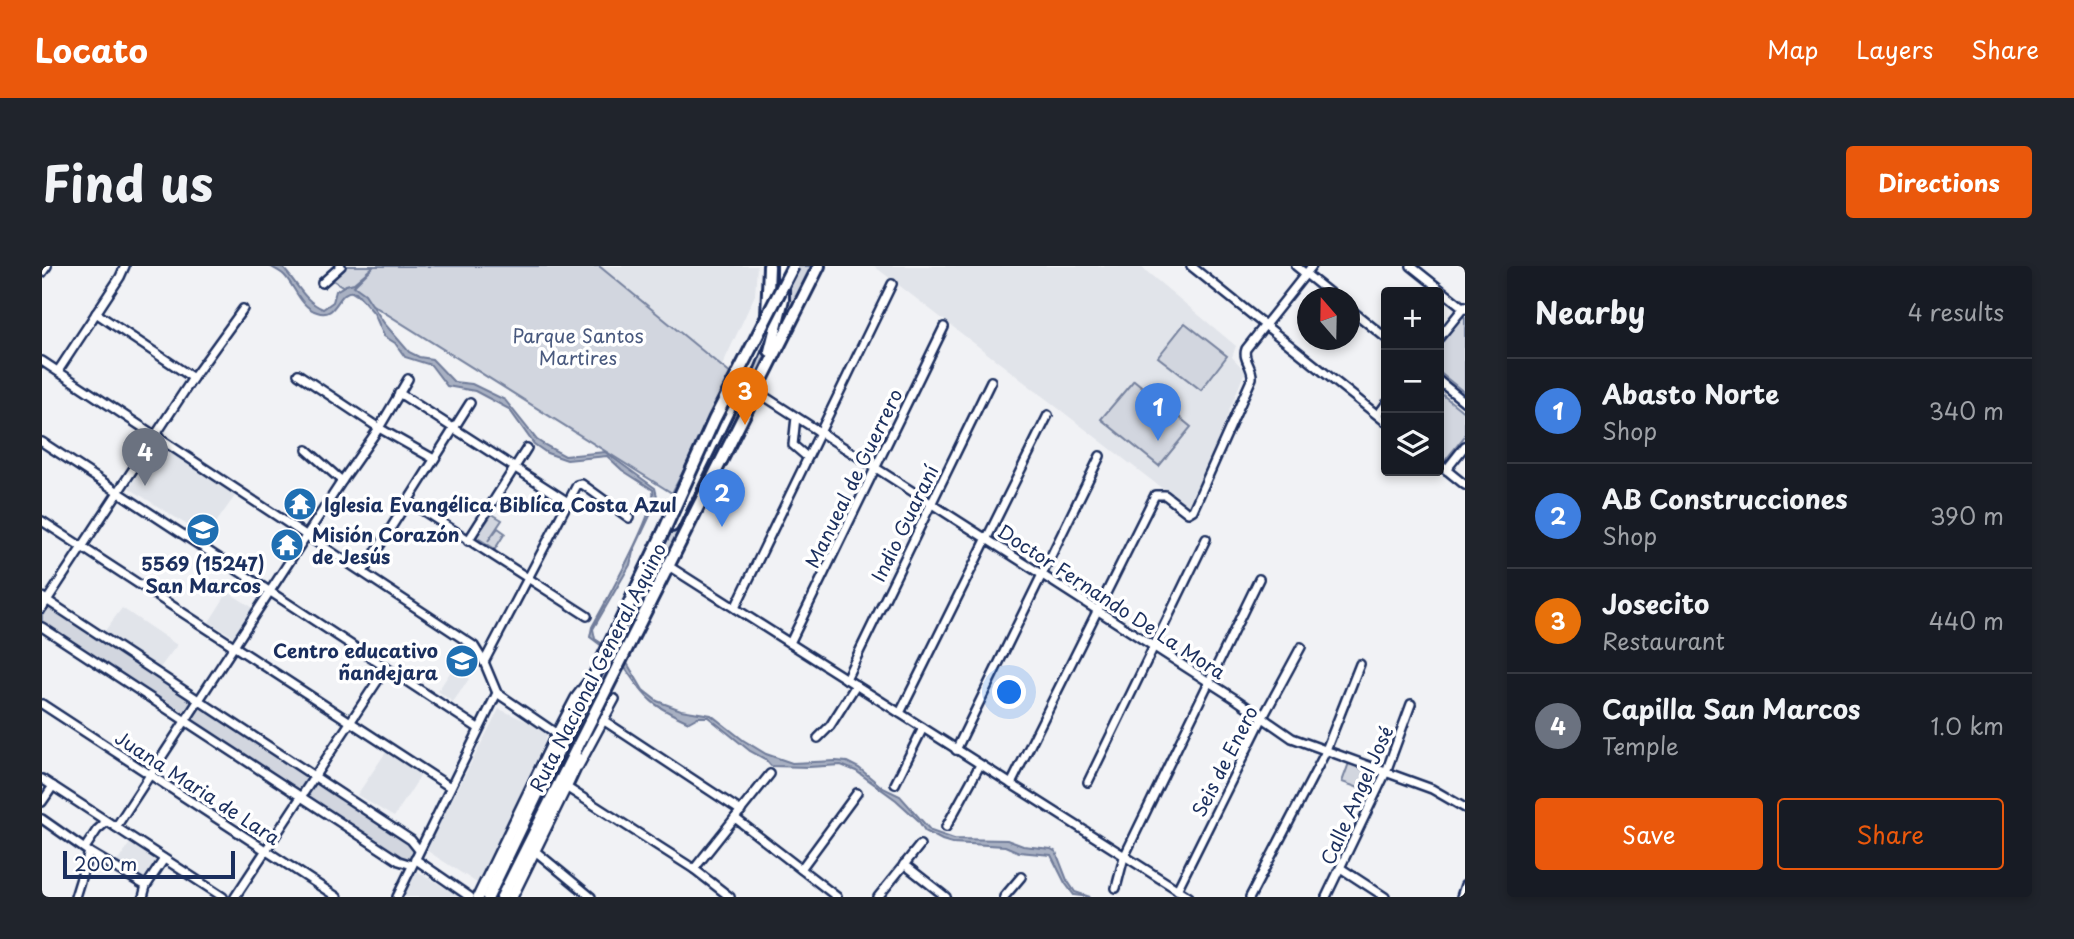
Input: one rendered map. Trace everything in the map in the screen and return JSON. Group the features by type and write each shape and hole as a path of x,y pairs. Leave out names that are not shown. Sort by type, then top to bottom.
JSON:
{"highway":[{"path":"643,575 667,536 757,350 767,313 769,266"},
{"path":"757,389 777,332 783,299 783,266"},
{"name":"Ruta Nacional General Aquino","path":"488,897 620,624 709,430 793,266"},
{"name":"Ruta Nacional General Aquino","path":"502,897 819,266"},
{"path":"567,788 595,728 599,705"},
{"path":"511,897 532,835"}],"main road":[{"path":"478,897 557,734 576,698 595,674"},
{"path":"517,816 569,727"},
{"path":"511,897 567,788"}],"street":[{"path":"42,273 47,266"},
{"path":"58,371 125,266"},
{"path":"322,283 341,266"},
{"path":"1191,266 1381,418"},
{"path":"1296,266 1322,287"},
{"path":"1011,784 1155,495 1162,494 1188,513 1193,510 1252,379 1251,368 1244,352 1312,266"},
{"path":"1412,266 1464,308 1444,332"},
{"path":"735,608 892,284"},
{"path":"243,309 193,378 44,602 199,700 411,840 419,850"},
{"path":"96,313 193,378"},
{"path":"1360,318 1381,334"},
{"name":"Manueal de Guerrero","path":"790,643 944,327"},
{"path":"42,361 474,646 497,693 557,734"},
{"path":"298,374 379,428 434,459"},
{"path":"116,827 379,428 408,379"},
{"name":"Indio Guaraní","path":"846,679 991,381"},
{"path":"1444,385 1465,402"},
{"name":"Doctor Fernando De La Mora","path":"757,389 796,417 1292,738 1432,789 1465,808"},
{"path":"399,393 568,502"},
{"path":"363,572 470,403"},
{"path":"1378,415 1381,411"},
{"path":"900,713 1048,415"},
{"path":"796,417 793,445 807,457"},
{"path":"42,442 478,729"},
{"path":"1465,446 1446,470 1465,485"},
{"path":"468,541 527,448"},
{"path":"307,450 342,481"},
{"path":"956,750 1100,456"},
{"path":"484,662 577,485 582,484 629,518"},
{"path":"408,501 587,616"},
{"path":"42,521 450,787"},
{"path":"1087,782 1206,539"},
{"path":"667,565 1189,897"},
{"path":"1116,888 1124,858 1259,579"},
{"path":"42,627 399,862 414,862 471,897"},
{"name":"Seis de Enero","path":"1177,890 1301,647"},
{"path":"1250,897 1326,750 1360,664"},
{"path":"235,897 386,667"},
{"path":"818,738 831,726 856,685"},
{"path":"397,897 497,693"},
{"path":"615,699 567,788 694,869 730,897"},
{"name":"Juana Maria de Lara","path":"42,704 338,897"},
{"name":"Calle Angel José","path":"1326,897 1342,869 1386,772 1412,704"},
{"path":"604,720 741,811"},
{"path":"895,784 923,727"},
{"path":"946,827 980,765"},
{"path":"694,869 770,774"},
{"path":"42,779 223,897"},
{"path":"42,802 53,786"},
{"path":"801,869 857,793"},
{"path":"735,818 837,897"},
{"path":"42,819 146,886"},
{"path":"75,897 87,850 97,830 107,822"},
{"path":"878,897 919,845"},
{"path":"534,850 591,897"},
{"path":"143,897 146,886 164,859"},
{"path":"904,864 946,897"},
{"path":"1342,869 1385,897"},
{"path":"1004,897 1021,877"},
{"path":"1461,897 1465,885"}],"shaded area":[{"path":"593,266 757,266 755,295 721,368"},
{"path":"874,266 1140,266 1236,346 1232,357 1245,371 1190,510"},
{"path":"159,444 237,493 206,537 129,488"},
{"path":"228,592 258,611 236,638 209,622"},
{"path":"122,608 177,645 159,669 104,632"},
{"path":"466,648 472,652 460,672 469,679 453,702 438,691"},
{"path":"499,709 549,731 480,885 426,850"},
{"path":"386,752 421,775 394,817 357,795"},
{"path":"130,843 156,861 142,880 117,862"},
{"path":"415,870 461,897 403,897"}],"green space":[{"name":"Parque Santos Martires","path":"339,266 599,266 732,375 672,493 328,277"},
{"path":"798,266 816,266 781,334 787,287"},
{"path":"779,305 766,353 751,388 629,637 620,632 745,384"},
{"path":"1462,315 1465,318 1465,393 1444,376 1444,338"},
{"path":"1185,323 1227,356 1201,390 1158,357"},
{"path":"1134,380 1191,427 1159,466 1101,419"},
{"path":"1444,396 1465,413 1465,436 1444,462"},
{"path":"492,514 502,520 488,541 498,528 505,533 495,549 476,537"},
{"path":"48,605 193,700 185,716 42,624 42,614"},
{"path":"602,669 611,674 499,897 492,897"},
{"path":"199,705 308,776 309,779 301,791 190,720"},
{"path":"1349,763 1377,773 1370,792 1342,782"},
{"path":"317,782 412,845 414,851 411,859 404,860 307,797"}],"water":[{"path":"270,266 281,266 305,296 323,309 333,302 336,291 354,283 374,266 354,286 365,294 384,323 409,352 432,359 454,382 472,384 505,400 543,444 565,456 605,452 655,488 656,503 633,552 630,565 593,629 595,639 603,644 602,646 590,637 592,627 639,536 653,490 622,470 607,456 567,460 547,453 534,444 509,409 475,391 447,386 431,365 405,357 395,343 384,336 374,313 356,292 345,294 330,312 317,312 306,306 284,275"},
{"path":"627,663 643,690 657,701 681,710 711,715 766,754 792,763 836,761 847,762 859,768 883,788 900,796 931,831 954,839 1007,840 1023,846 1051,849 1056,852 1075,892 1090,897 1074,895 1051,855 1019,852 1005,846 952,843 925,831 918,820 896,800 856,771 841,765 771,766 708,717 698,717 689,722 659,707 645,695 625,668"}],"place":[{"name":"Josecito","path":"745,425"},
{"name":"Abasto Norte","path":"1158,441"},
{"name":"Capilla San Marcos","path":"145,486"},
{"name":"Iglesia Evangélica Biblíca Costa Azul","path":"300,504"},
{"name":"AB Construcciones","path":"722,527"},
{"name":"5569 (15247) San Marcos","path":"203,530"},
{"name":"Misión Corazón de Jesús","path":"287,545"},
{"name":"Centro educativo ñandejara","path":"462,661"}]}
